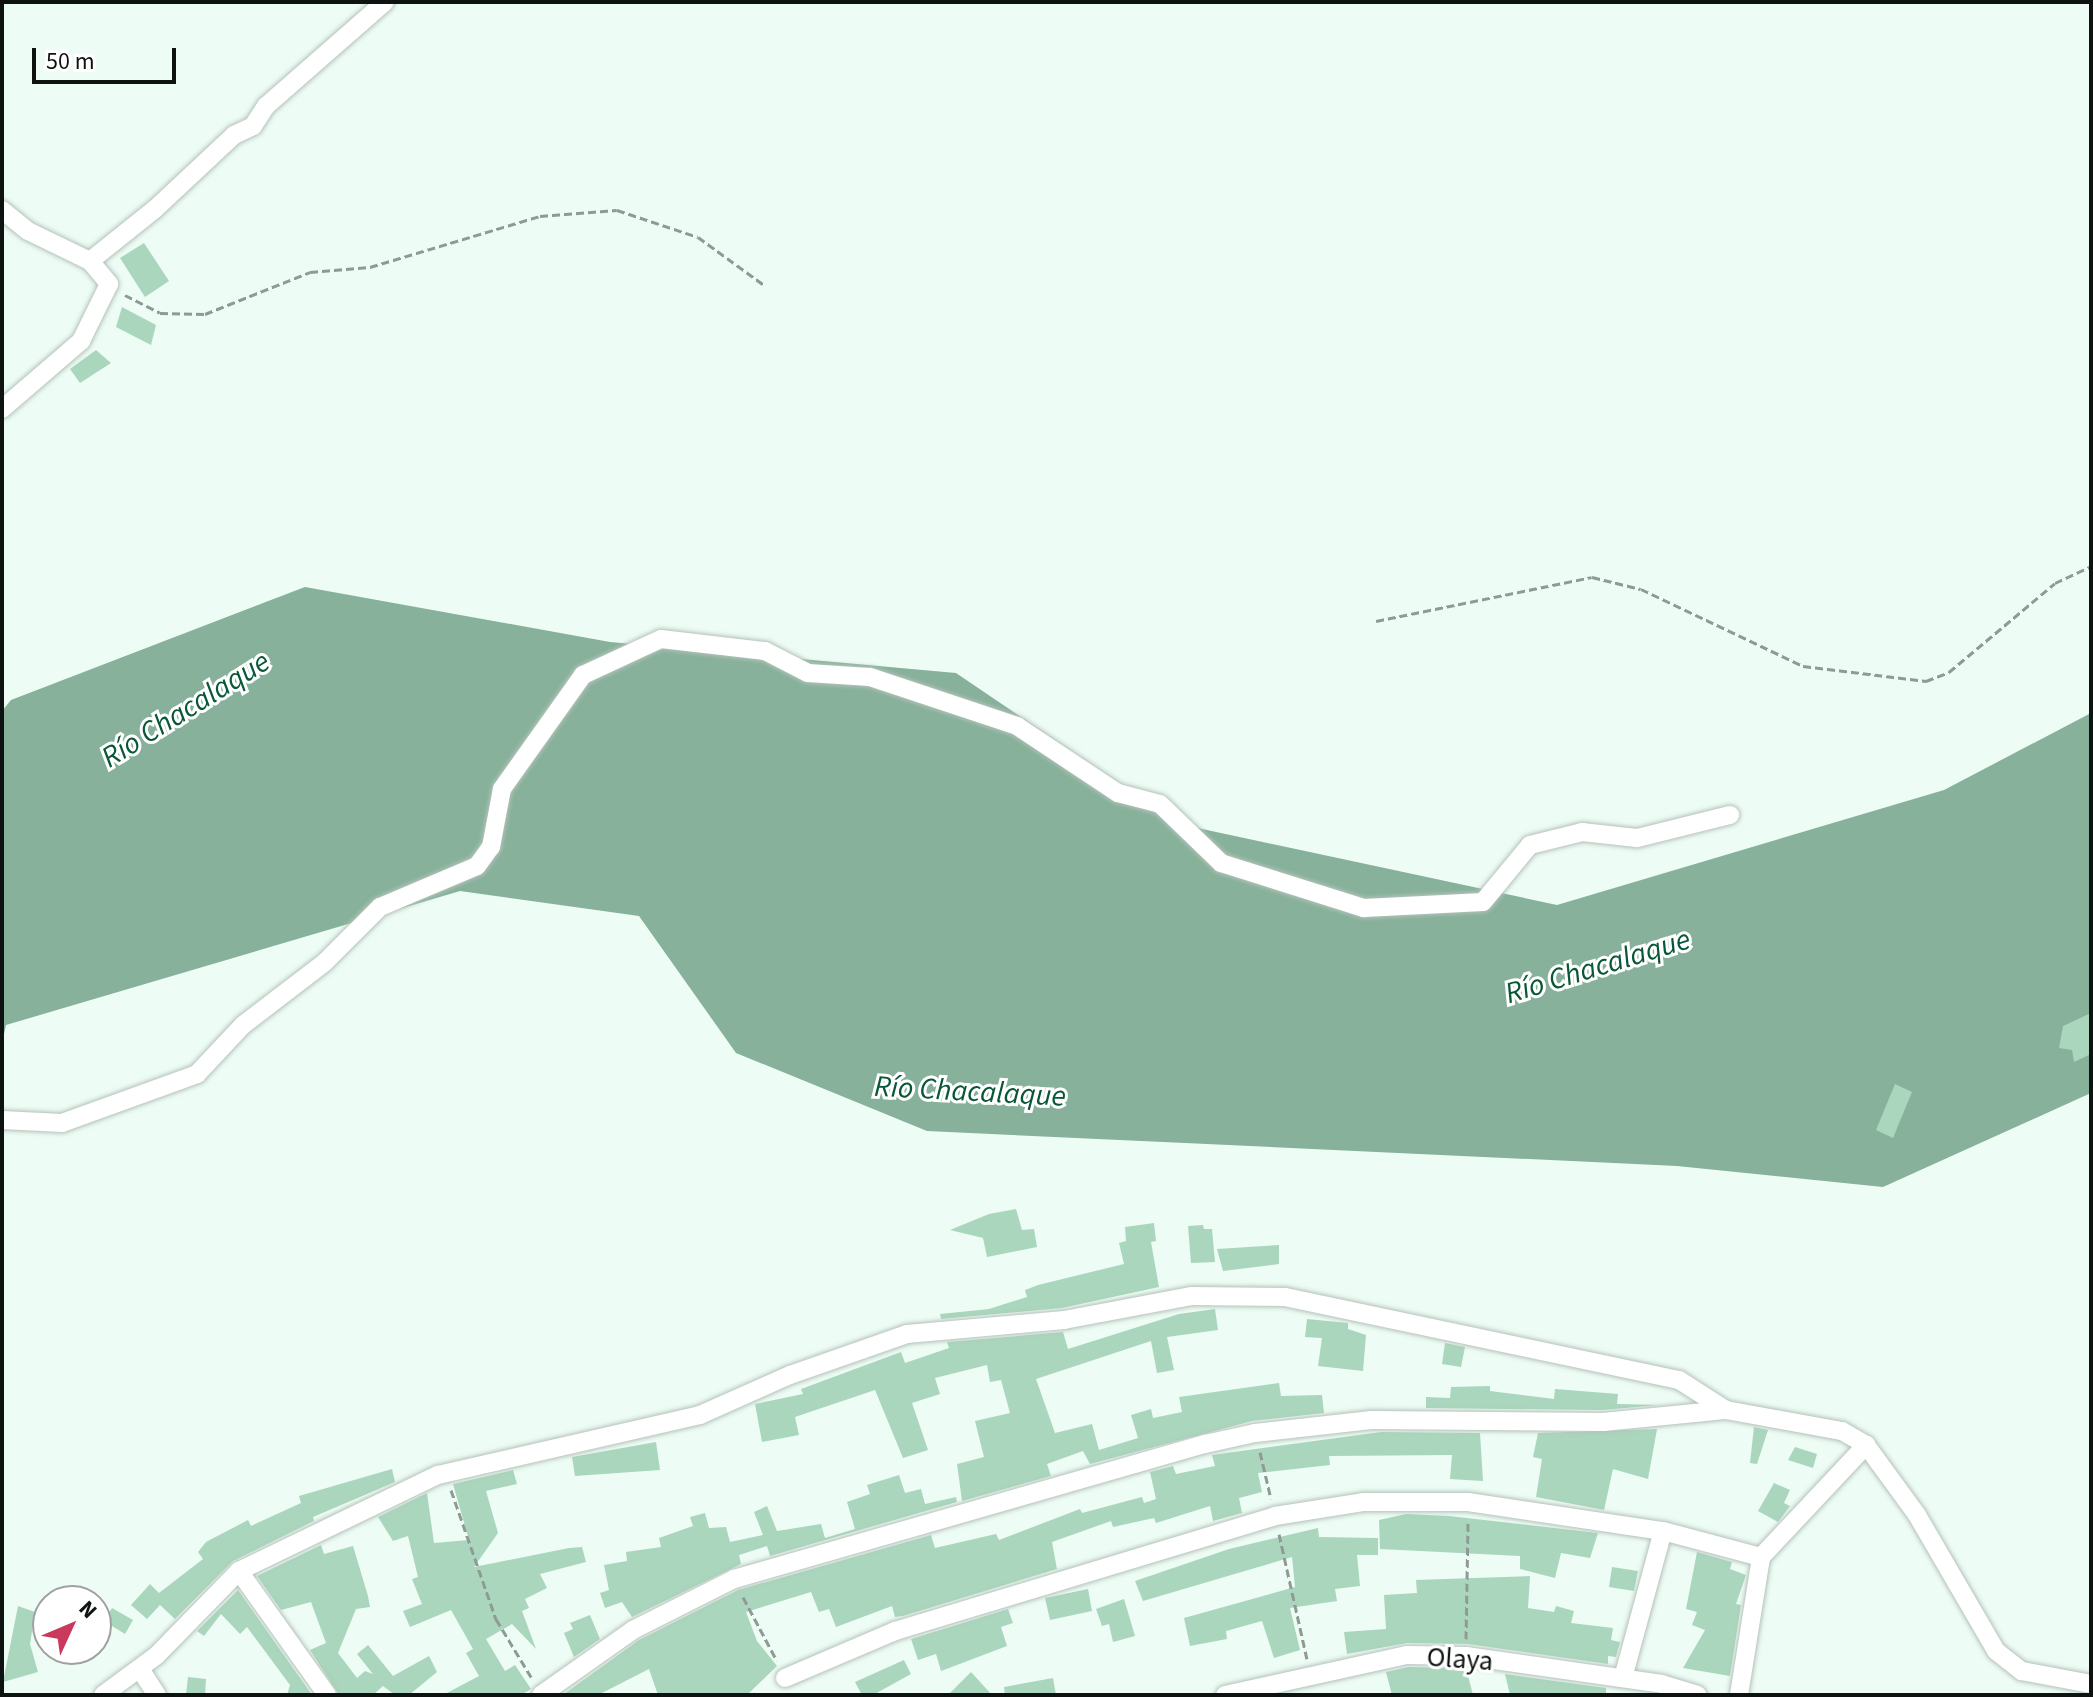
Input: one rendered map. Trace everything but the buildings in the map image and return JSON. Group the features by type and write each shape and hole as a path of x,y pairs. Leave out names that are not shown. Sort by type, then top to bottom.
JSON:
{"street":[{"path":"90,261 155,209 234,135 253,126 266,106 385,2"},
{"path":"2,210 28,231 90,261 109,284 89,332 2,409"},
{"path":"2,1120 62,1123 197,1074 243,1025 325,962 380,907 477,866 491,847 502,789 583,675 661,639 765,651 808,673 870,677 1017,726 1118,793 1160,804 1221,863 1364,908 1483,902 1530,845 1582,832 1637,838 1730,815"},
{"path":"103,1695 140,1669 239,1571 438,1475 700,1415 790,1375 907,1334 1064,1320 1191,1296 1285,1297 1679,1380 1726,1410"},
{"path":"542,1695 633,1630 734,1579 1255,1433 1371,1420 1603,1422 1726,1410 1842,1431 1866,1445 1917,1515 1996,1651 2022,1671 2091,1684"},
{"path":"1739,1695 1761,1557 1866,1445"},
{"path":"785,1678 895,1631 1275,1516 1363,1502 1468,1502 1663,1531 1761,1557"},
{"path":"1623,1678 1663,1531"},
{"path":"239,1571 327,1695"},
{"name":"Olaya","path":"1225,1695 1310,1673 1407,1655 1466,1656 1623,1678 1697,1695"},
{"path":"140,1669 157,1695"}],"path":[{"path":"109,284 160,313 205,314 310,272 370,267 540,216 617,210 698,237 764,285"},
{"path":"1376,621 1592,577 1641,589 1803,666 1926,681 1949,672 2055,583 2091,566"},
{"path":"1255,1433 1310,1673"},
{"path":"438,1475 449,1485 496,1619 542,1695"},
{"path":"1466,1656 1468,1502"},
{"path":"734,1579 785,1678"}],"water":[{"name":"Río Chacalaque","path":"305,587 610,642 956,673 1179,824 1557,905 1944,790 2091,713 2091,1093 1883,1187 1677,1166 927,1131 736,1053 639,916 460,891 6,1025 2,1043 2,711 11,700"}]}
